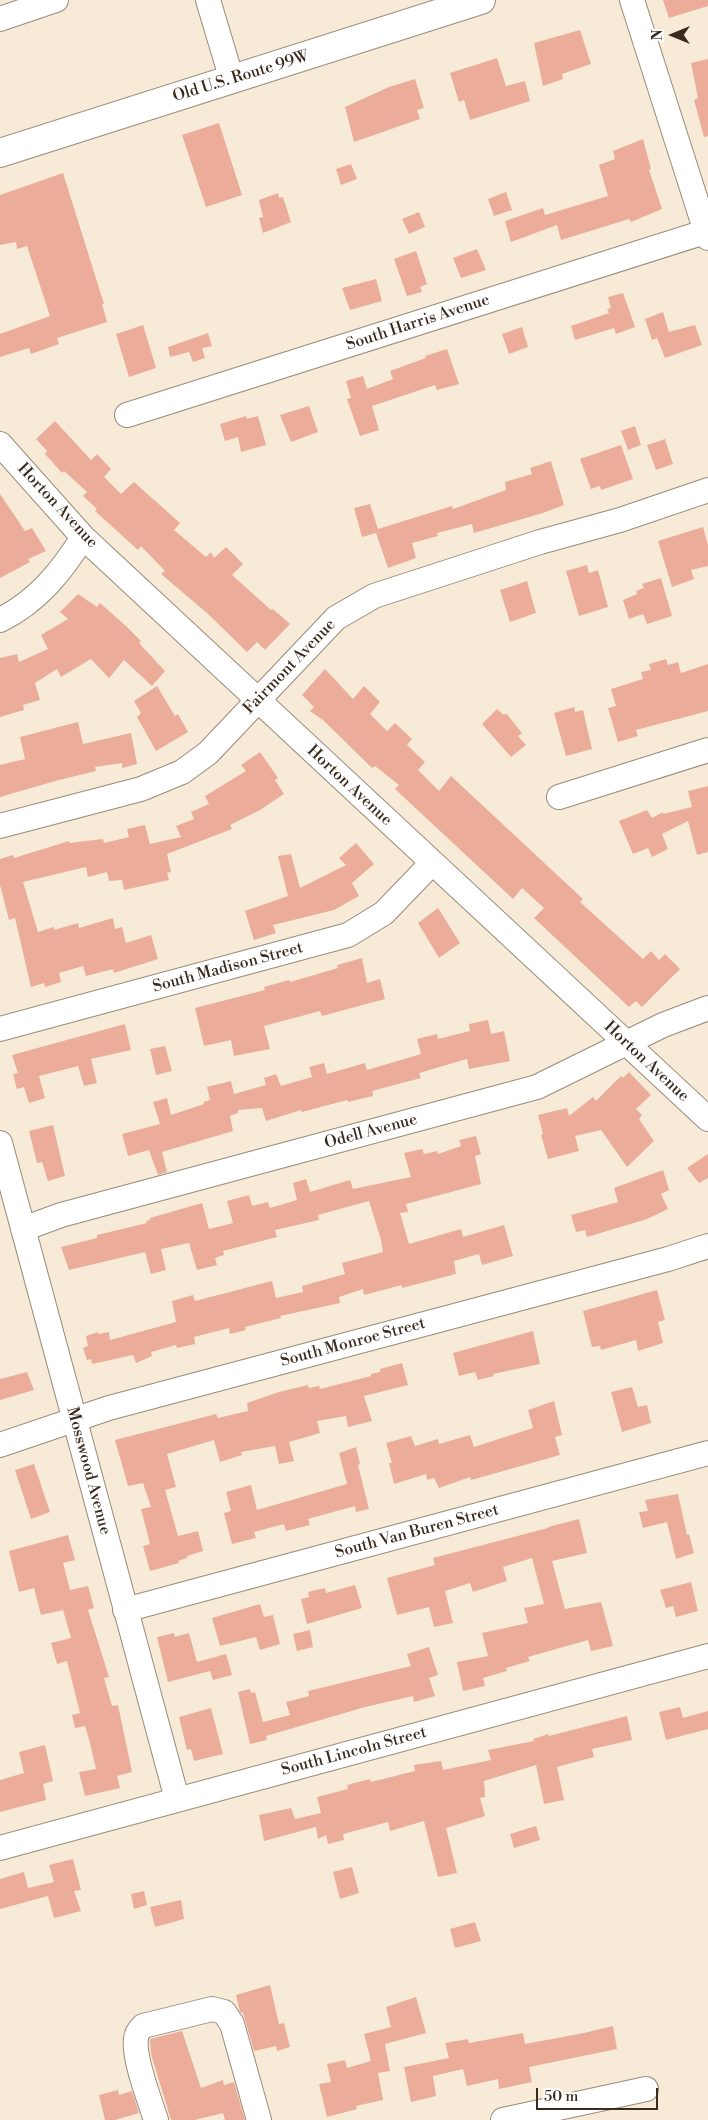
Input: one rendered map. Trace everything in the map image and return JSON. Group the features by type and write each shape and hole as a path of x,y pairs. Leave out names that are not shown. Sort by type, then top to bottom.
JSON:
{"main road":[{"name":"Old U.S. Route 99W","path":"0,153 481,0"}],"street":[{"path":"0,19 56,0"},
{"path":"208,0 232,80"},
{"path":"632,0 707,234"},
{"name":"South Harris Avenue","path":"127,415 707,234"},
{"name":"Horton Avenue","path":"0,444 83,537 708,1119"},
{"name":"Fairmont Avenue","path":"0,826 141,789 182,772 208,753 336,618 374,596 540,542 620,520 708,490"},
{"path":"0,620 29,603 55,578 67,564 83,537"},
{"path":"559,797 708,750"},
{"name":"South Madison Street","path":"0,1029 348,935 384,913 432,863"},
{"name":"Odell Avenue","path":"23,1230 61,1215 529,1089 567,1073 664,1025 708,1008"},
{"name":"Mosswood Avenue","path":"0,1143 177,1799"},
{"name":"South Monroe Street","path":"0,1445 109,1408 668,1259 708,1246"},
{"name":"South Van Buren Street","path":"125,1610 708,1454"},
{"name":"South Lincoln Street","path":"0,1848 708,1656"},
{"path":"156,2120 136,2051 138,2031 143,2026 212,2008 224,2012 232,2024 259,2120"},
{"path":"503,2120 646,2089"}],"building":[{"path":"663,0 708,0 708,6 669,18"},
{"path":"580,30 591,64 562,74 563,79 543,86 534,43"},
{"path":"497,58 506,86 525,81 530,101 470,120 464,100 459,102 450,73"},
{"path":"708,59 708,136 704,137 694,100 698,98 691,63"},
{"path":"415,79 424,108 417,110 420,119 354,142 345,107 389,87"},
{"path":"219,123 242,195 206,207 182,135"},
{"path":"643,139 651,169 649,170 662,209 631,222 629,219 561,240 557,225 511,242 505,221 543,208 545,215 608,196 599,165 615,159 613,151"},
{"path":"351,164 357,179 341,185 336,169"},
{"path":"63,173 104,304 102,304 107,322 57,338 59,344 31,354 29,348 0,357 0,334 50,316 27,246 17,249 16,242 0,245 0,195"},
{"path":"506,192 512,210 494,216 488,199"},
{"path":"278,193 279,198 283,197 291,222 263,233 259,218 263,217 259,200"},
{"path":"419,212 425,227 409,234 402,219"},
{"path":"477,249 486,270 461,278 453,258"},
{"path":"416,251 427,284 420,287 422,292 407,296 394,259"},
{"path":"376,279 382,301 350,310 342,288"},
{"path":"623,293 635,327 616,334 614,328 575,340 571,326 609,313 607,309 611,308 608,297"},
{"path":"663,312 669,332 695,325 702,345 665,358 657,338 652,340 645,319"},
{"path":"143,325 156,368 129,377 116,334"},
{"path":"522,327 528,347 509,354 502,334"},
{"path":"208,333 212,346 202,348 205,358 193,362 189,352 170,357 168,347"},
{"path":"447,349 459,384 437,390 435,385 372,406 379,430 360,436 347,399 351,398 346,381 363,376 367,389 393,379 390,371"},
{"path":"309,406 318,432 291,442 280,415"},
{"path":"246,416 247,419 258,416 266,445 241,452 238,437 225,441 220,424"},
{"path":"55,421 91,460 97,454 111,469 104,477 121,494 134,482 180,523 174,530 206,557 211,552 214,558 226,547 243,564 232,575 271,610 273,609 290,624 265,650 257,642 247,652 207,613 161,574 165,571 141,546 138,550 95,511 97,509 83,496 87,492 64,471 62,473 45,454 47,451 36,439"},
{"path":"635,426 641,445 628,450 621,431"},
{"path":"665,439 673,464 656,470 647,445"},
{"path":"621,445 633,479 601,490 600,486 591,489 580,459"},
{"path":"551,461 564,505 474,533 472,524 437,533 438,536 412,543 416,558 388,568 376,533 362,537 354,508 370,504 378,529 452,506 453,509 506,490 505,482 532,474 530,468"},
{"path":"0,494 25,531 32,528 46,551 28,559 30,562 0,578"},
{"path":"703,527 708,545 708,566 691,570 694,579 672,587 658,541"},
{"path":"587,565 589,573 598,570 608,607 579,616 566,571"},
{"path":"661,578 672,616 647,624 643,614 629,619 623,600 637,594 636,591 644,588 642,584"},
{"path":"527,581 536,613 510,622 500,590"},
{"path":"78,594 97,607 100,603 126,626 141,641 139,643 165,671 152,686 124,660 109,678 91,659 61,677 57,669 35,683 40,700 23,705 24,710 0,717 0,658 17,654 19,662 48,649 41,635 68,619 60,612"},
{"path":"666,659 668,665 678,662 681,673 708,664 708,711 636,730 638,736 618,742 608,708 616,706 611,689 643,679 641,672 651,670 649,664"},
{"path":"325,669 353,699 364,686 380,702 370,714 387,731 395,723 412,739 407,745 425,762 418,770 439,791 451,776 583,899 580,902 643,959 651,951 659,960 665,954 680,969 642,1007 636,1001 629,1007 534,918 544,908 522,888 513,899 395,789 399,785 375,766 372,768 323,720 310,711 314,707 302,695"},
{"path":"157,686 175,716 178,714 188,732 156,751 137,717 141,713 134,701"},
{"path":"574,707 575,712 583,710 592,749 566,756 554,713"},
{"path":"497,709 504,715 506,713 522,733 518,736 526,745 511,757 482,724"},
{"path":"78,722 83,744 131,733 137,764 122,768 122,763 95,767 96,771 0,797 0,765 25,759 20,737"},
{"path":"260,752 278,778 275,780 284,794 260,810 230,825 232,829 167,854 171,872 167,873 169,880 124,890 122,880 109,881 107,872 88,877 86,867 23,882 38,932 54,927 54,930 78,923 79,928 113,918 115,929 122,927 126,943 151,935 158,959 114,973 113,969 86,976 83,966 59,973 61,982 45,987 44,983 31,987 15,918 9,920 0,885 0,859 13,855 14,858 69,841 69,843 103,839 104,843 129,837 127,829 145,825 150,844 181,837 176,826 194,819 191,812 209,804 205,796 246,771 241,765"},
{"path":"708,786 708,852 697,855 688,821 662,834 668,849 652,857 648,848 633,854 619,821 647,810 652,818 663,812 663,814 692,807 688,791"},
{"path":"356,843 374,864 352,883 359,896 334,910 273,925 276,933 254,940 245,911 288,896 278,856 291,854 300,888 346,865 339,858"},
{"path":"438,908 460,943 439,958 418,923"},
{"path":"362,958 367,983 380,979 385,999 322,1016 320,1011 264,1026 270,1049 234,1056 231,1040 204,1046 195,1008 265,990 264,987 289,980 290,982 338,968 337,965"},
{"path":"488,1020 491,1034 504,1031 510,1061 469,1069 467,1059 419,1073 421,1078 372,1091 373,1096 348,1102 347,1100 302,1112 301,1110 266,1121 262,1108 238,1110 238,1113 230,1116 233,1131 162,1152 167,1172 158,1175 149,1150 128,1156 122,1134 160,1124 153,1102 167,1098 171,1115 204,1104 203,1102 210,1100 207,1087 231,1081 234,1094 266,1085 264,1078 276,1074 281,1086 312,1077 309,1067 324,1063 327,1074 365,1063 367,1070 421,1054 417,1039 437,1034 438,1039 470,1031 469,1024"},
{"path":"125,1024 131,1050 91,1059 97,1083 84,1086 78,1066 39,1076 45,1098 29,1103 24,1087 17,1089 13,1074 18,1073 12,1055"},
{"path":"165,1046 172,1071 156,1075 150,1049"},
{"path":"629,1072 651,1095 636,1109 642,1115 639,1119 654,1141 627,1167 601,1130 575,1136 579,1151 548,1159 541,1135 543,1134 538,1115 567,1108 569,1116 593,1097 596,1101 621,1076 623,1078"},
{"path":"53,1125 65,1176 48,1181 42,1162 37,1163 29,1131"},
{"path":"476,1136 481,1154 475,1156 481,1184 406,1204 408,1212 400,1213 409,1244 461,1229 463,1237 504,1225 513,1256 482,1265 479,1254 454,1261 456,1274 402,1288 402,1285 364,1295 363,1289 339,1297 340,1303 280,1316 281,1318 245,1327 246,1330 230,1334 229,1328 194,1337 195,1344 177,1348 176,1345 151,1352 152,1356 136,1363 133,1355 92,1364 91,1359 87,1360 83,1348 88,1346 86,1336 98,1332 98,1334 109,1332 110,1340 176,1322 172,1301 193,1295 195,1301 272,1281 276,1298 303,1292 302,1286 345,1274 342,1263 383,1252 381,1240 369,1201 318,1215 319,1220 275,1230 277,1237 223,1251 224,1255 215,1258 217,1265 197,1270 189,1243 161,1249 166,1270 151,1274 145,1252 69,1270 61,1247 97,1238 97,1235 147,1223 146,1221 150,1220 150,1218 202,1203 209,1229 233,1223 227,1201 249,1195 252,1206 268,1202 270,1208 297,1200 293,1183 306,1179 310,1192 350,1180 353,1189 411,1177 404,1153 422,1149 424,1154 437,1151 438,1154 461,1146 459,1140"},
{"path":"708,1154 708,1178 699,1183 687,1168"},
{"path":"663,1170 669,1190 661,1194 668,1209 647,1219 587,1237 585,1230 576,1232 571,1215 618,1202 614,1188"},
{"path":"657,1290 665,1320 658,1322 663,1343 638,1351 636,1340 601,1350 600,1346 592,1347 583,1311"},
{"path":"533,1331 540,1364 493,1374 494,1376 478,1380 475,1372 459,1376 453,1353"},
{"path":"402,1363 408,1385 364,1396 372,1421 348,1427 346,1416 317,1421 320,1433 289,1442 294,1461 279,1464 275,1446 241,1452 242,1455 220,1462 214,1440 167,1454 176,1487 165,1490 178,1536 198,1531 203,1551 187,1556 187,1558 178,1561 179,1563 150,1571 143,1546 150,1544 141,1509 151,1507 143,1483 128,1486 115,1440 216,1414 218,1418 248,1411 247,1403 279,1392 308,1385 309,1388 319,1386 320,1389 371,1376 371,1374 380,1372 380,1369"},
{"path":"27,1372 34,1390 0,1400 0,1379"},
{"path":"632,1387 638,1407 647,1405 651,1423 622,1432 611,1392"},
{"path":"554,1401 562,1435 555,1437 560,1455 471,1480 470,1477 439,1488 434,1478 427,1480 426,1474 394,1484 389,1463 392,1463 386,1443 411,1436 415,1446 438,1439 439,1444 470,1435 474,1447 533,1428 528,1410"},
{"path":"356,1447 360,1464 358,1465 369,1509 356,1512 355,1506 308,1519 310,1525 286,1531 284,1524 254,1532 256,1538 232,1544 224,1513 231,1511 226,1492 251,1485 257,1510 347,1484 339,1453"},
{"path":"34,1464 50,1512 31,1519 15,1470"},
{"path":"678,1494 687,1535 689,1534 694,1553 676,1559 667,1522 643,1528 639,1512 648,1511 645,1500"},
{"path":"579,1519 587,1553 552,1561 565,1609 601,1602 613,1646 591,1651 588,1640 528,1657 530,1661 506,1668 507,1671 483,1678 485,1686 463,1691 457,1662 488,1656 482,1633 528,1623 524,1608 544,1604 532,1558 503,1567 507,1581 473,1592 470,1583 445,1591 453,1623 434,1627 429,1607 397,1615 387,1578 435,1565 433,1558"},
{"path":"68,1535 75,1560 63,1563 70,1590 88,1586 94,1608 88,1610 109,1677 104,1678 112,1706 118,1705 132,1772 117,1776 120,1788 85,1796 79,1772 96,1769 85,1726 75,1728 72,1715 80,1713 67,1661 57,1664 51,1643 71,1638 63,1610 41,1615 34,1588 19,1592 9,1551"},
{"path":"691,1582 698,1611 676,1617 673,1606 666,1608 660,1590"},
{"path":"355,1585 362,1608 307,1624 301,1599 309,1597 308,1592 325,1588 326,1593"},
{"path":"260,1604 264,1617 273,1615 280,1644 260,1650 256,1637 220,1646 212,1618"},
{"path":"310,1630 313,1647 297,1651 293,1634"},
{"path":"174,1633 175,1637 189,1633 197,1662 226,1654 232,1675 213,1680 210,1671 168,1682 157,1637"},
{"path":"429,1647 438,1675 429,1678 435,1696 414,1702 413,1696 365,1707 266,1736 267,1740 250,1744 238,1692 250,1689 251,1693 255,1692 263,1722 290,1715 286,1702 309,1696 308,1691 411,1666 407,1654"},
{"path":"680,1707 683,1718 708,1711 708,1729 666,1740 659,1712"},
{"path":"211,1708 223,1754 194,1761 191,1749 187,1750 179,1717"},
{"path":"627,1716 632,1740 592,1749 594,1757 557,1767 564,1800 544,1804 536,1765 484,1781 485,1797 480,1798 485,1816 446,1828 457,1873 438,1877 424,1821 390,1831 388,1822 343,1834 344,1840 328,1844 326,1835 318,1839 316,1827 264,1841 259,1815 291,1808 295,1819 321,1813 317,1797 348,1789 347,1785 370,1779 371,1782 415,1771 414,1765 441,1761 443,1770 491,1760 488,1750 534,1741 533,1739 548,1734 549,1736"},
{"path":"45,1745 53,1781 43,1784 46,1800 0,1812 0,1780 24,1773 19,1752"},
{"path":"536,1826 540,1840 514,1848 510,1834"},
{"path":"73,1859 81,1890 74,1891 81,1911 54,1918 48,1896 0,1909 0,1879 24,1872 28,1888 54,1882 49,1865"},
{"path":"352,1867 359,1893 340,1899 333,1872"},
{"path":"144,1891 147,1905 134,1909 131,1894"},
{"path":"181,1900 184,1919 155,1927 150,1907"},
{"path":"475,1922 481,1941 455,1948 450,1929"},
{"path":"270,1985 279,2024 284,2023 290,2047 277,2051 276,2046 254,2051 236,1995"},
{"path":"416,1997 426,2033 385,2044 390,2071 378,2073 383,2100 356,2106 357,2109 327,2117 319,2084 331,2082 327,2064 345,2060 347,2068 371,2061 364,2034 391,2027 386,2007"},
{"path":"613,2026 617,2049 529,2067 532,2082 499,2089 498,2079 467,2086 463,2069 433,2076 436,2096 411,2102 404,2067 449,2058 445,2043 468,2039 469,2043 523,2033 525,2044"},
{"path":"182,2031 201,2088 223,2080 224,2085 234,2082 245,2120 225,2120 223,2113 195,2120 171,2120 151,2054 150,2039"},
{"path":"118,2090 119,2095 132,2091 139,2113 115,2120 105,2120 99,2095"}]}
